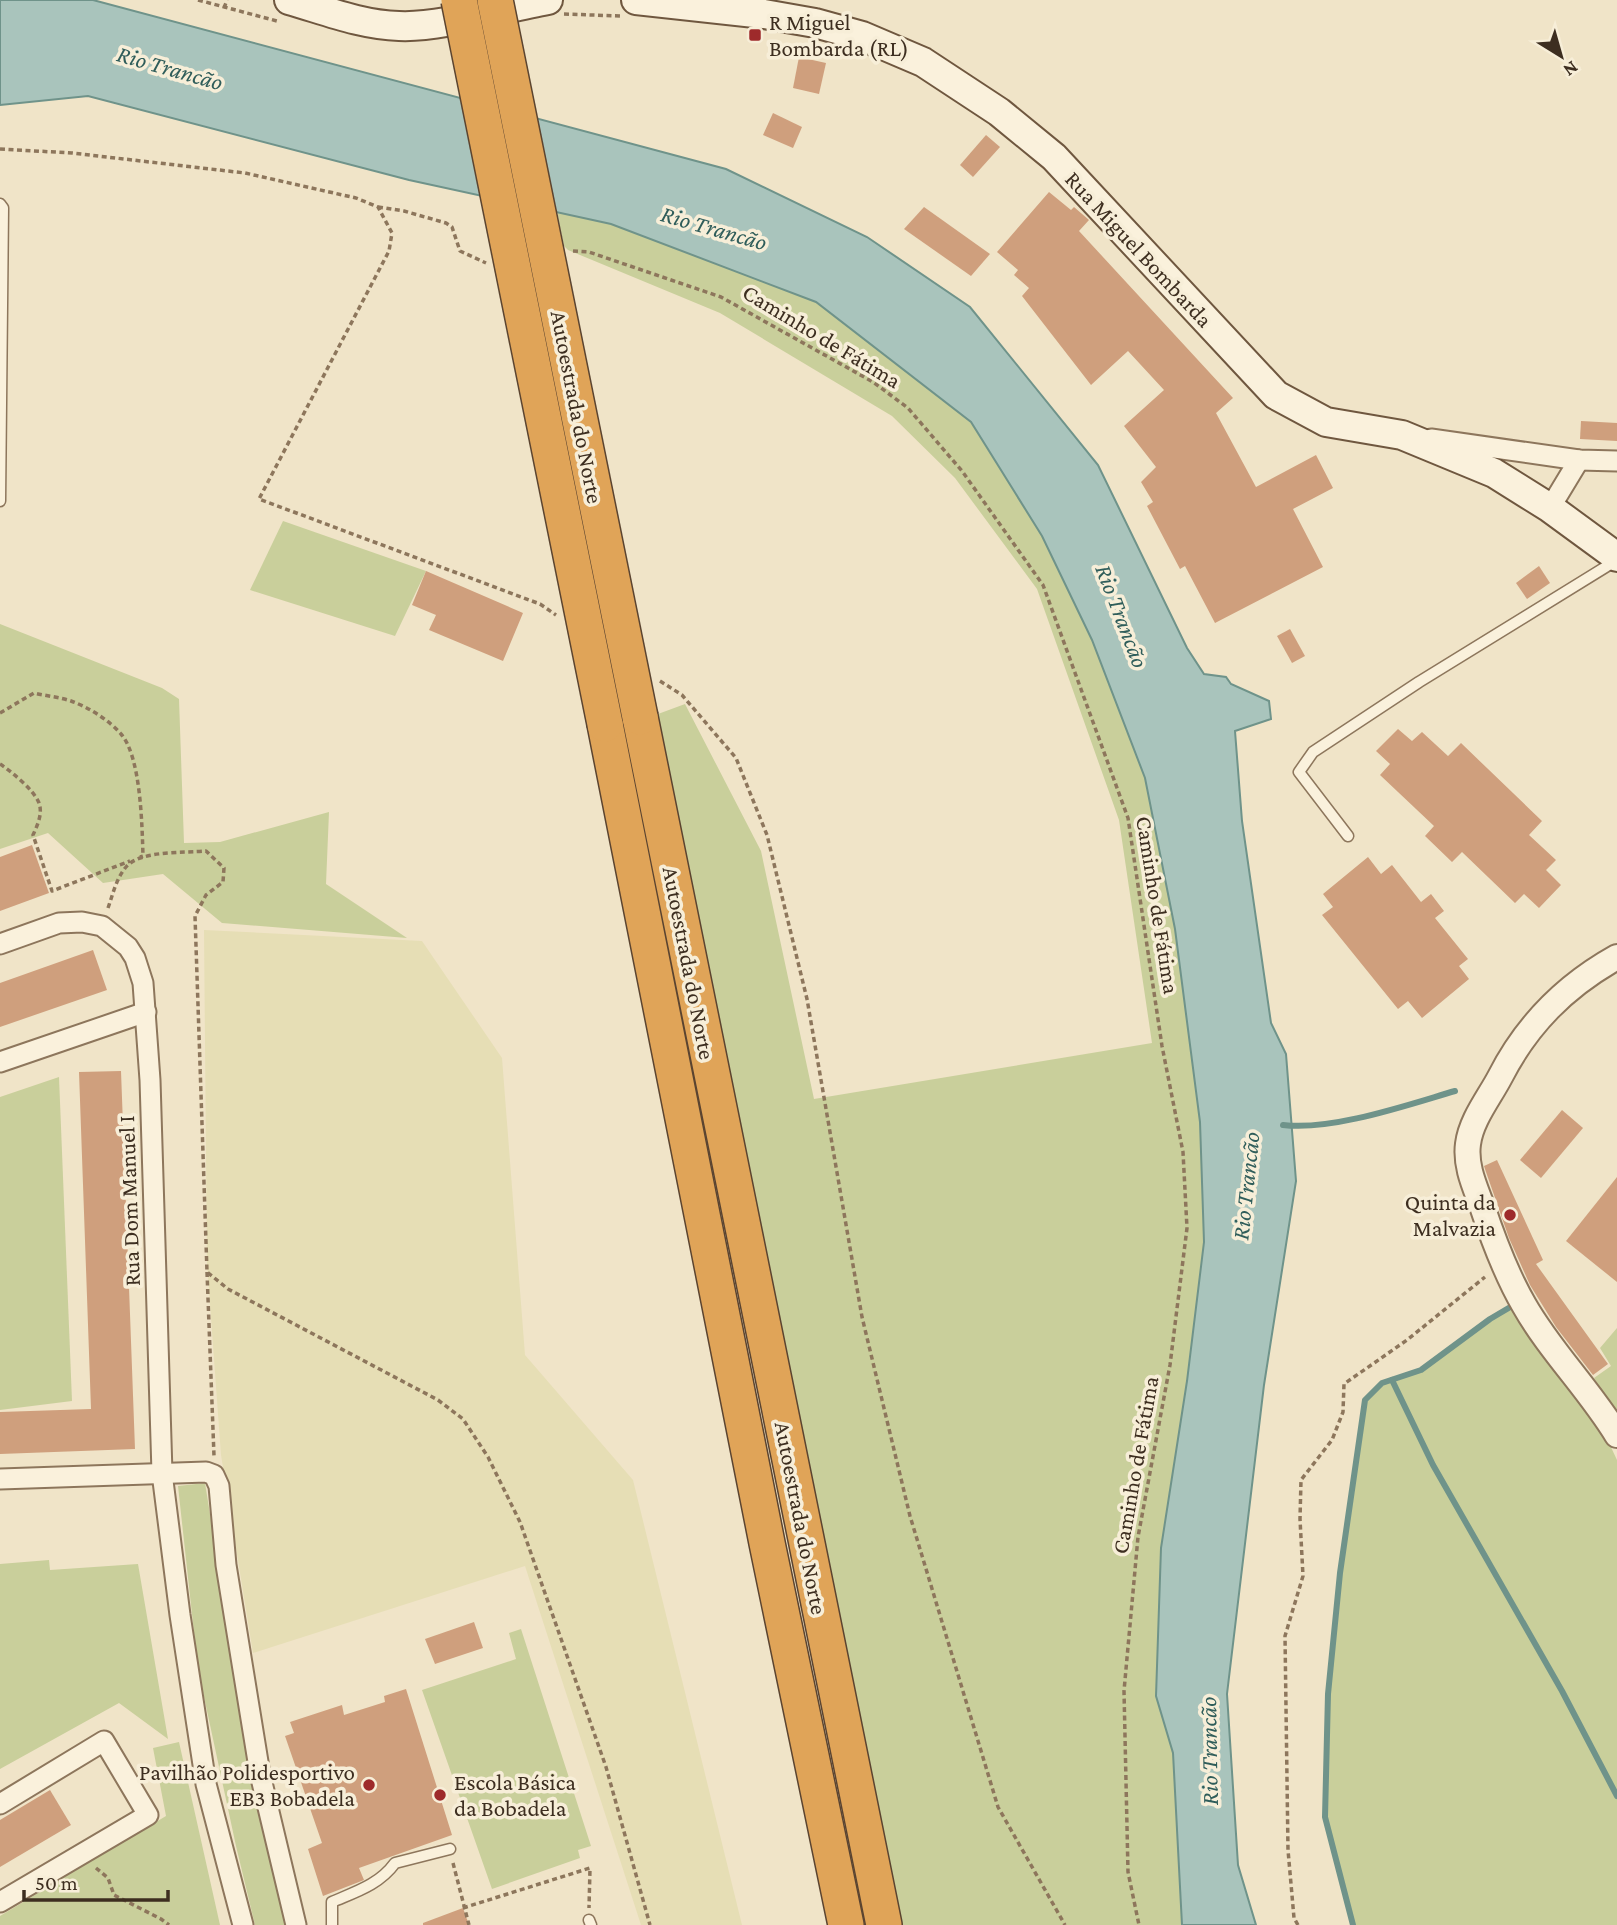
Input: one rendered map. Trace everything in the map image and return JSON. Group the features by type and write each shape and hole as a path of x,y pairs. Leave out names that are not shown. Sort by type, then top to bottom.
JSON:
{"highway":[{"name":"Autoestrada do Norte","path":"459,0 846,1925"},
{"name":"Autoestrada do Norte","path":"495,0 884,1925"}],"main road":[{"path":"289,0 361,21 399,26 437,22 548,0"},
{"name":"Rua Miguel Bombarda","path":"636,0 814,23 862,36 932,68 999,112 1054,157 1276,395 1326,422 1402,435 1494,473 1550,508 1617,558"}],"street":[{"path":"1402,435 1579,460 1617,461"},
{"path":"1550,508 1579,460"},
{"path":"0,944 59,923 82,922 109,931"},
{"name":"Rua Dom Manuel I","path":"109,931 135,958 143,983 162,1474 206,1784 243,1925"},
{"path":"1617,957 1567,989 1534,1024 1508,1061 1470,1134 1467,1154 1472,1179 1523,1304 1617,1435"},
{"path":"0,1062 146,1012"},
{"path":"0,1479 206,1472 214,1475 219,1486 226,1565 260,1774 296,1925"},
{"path":"0,1804 104,1741 148,1815 0,1902"}],"lane":[{"path":"0,204 3,208 0,501"},
{"path":"1348,836 1299,772 1312,752 1617,558"},
{"path":"332,1925 332,1902 386,1876 395,1863 450,1849"}],"path":[{"path":"224,8 227,0"},
{"path":"0,149 72,153 245,173 356,198 378,207 446,223 452,227 460,251 484,263 496,261"},
{"path":"378,207 392,233 389,251 259,499 540,604 563,619"},
{"name":"Caminho de Fátima","path":"568,250 589,252 721,297 873,383 908,408 962,471 1043,585 1128,818 1162,1046 1183,1152 1186,1228 1170,1366 1138,1537 1124,1691 1128,1872 1139,1925"},
{"path":"650,674 682,695 736,758 767,835 807,999 862,1317 910,1516 998,1807 1065,1925"},
{"path":"0,713 34,693 72,701 101,716 122,735 133,762 142,810 143,856"},
{"path":"0,764 24,783 40,804 40,822 33,835 52,891 143,856 206,851 224,868 223,882 206,895 195,916 214,1475"},
{"path":"109,931 117,880 127,864 143,856"},
{"path":"1298,1925 1294,1918 1288,1850 1284,1681 1285,1636 1303,1576 1301,1480 1332,1440 1343,1412 1344,1384 1407,1339 1504,1262"},
{"path":"207,1272 228,1289 439,1400 463,1419 488,1457 520,1522 606,1767 650,1925"},
{"path":"450,1849 469,1925"},
{"path":"75,1859 97,1868 108,1878 114,1895 169,1925"},
{"path":"463,1908 590,1868 589,1922"}],"shaded area":[{"path":"204,930 422,941 502,1058 525,1355 633,1480 742,1925 641,1925 525,1566 253,1653 221,1455 207,1263"}],"green space":[{"path":"557,212 611,224 816,302 971,422 1042,536 1092,640 1145,778 1175,929 1200,1122 1204,1242 1187,1381 1161,1548 1156,1696 1173,1753 1182,1925 901,1925 658,714 685,704 761,851 814,1099 1152,1043 1119,820 1037,589 955,478 892,416 720,313 568,250 564,246"},
{"path":"283,521 426,571 395,636 250,590"},
{"path":"0,624 162,688 179,699 184,843 220,842 329,812 326,884 407,938 222,923 163,874 103,883 48,833 0,849"},
{"path":"59,1077 72,1401 0,1410 0,1097"},
{"path":"1512,1306 1609,1443 1617,1460 1617,1925 1353,1925 1325,1817 1328,1694 1340,1573 1365,1400 1382,1383 1421,1370"},
{"path":"1617,1328 1617,1415 1594,1378 1611,1366 1600,1348"},
{"path":"205,1483 245,1731 293,1925 255,1925 198,1669 178,1486"},
{"path":"49,1560 50,1570 138,1564 168,1739 119,1703 0,1769 0,1564"},
{"path":"521,1629 591,1846 578,1850 580,1858 492,1889 422,1690 516,1659 509,1633"},
{"path":"179,1742 220,1925 0,1925 0,1916 166,1816 153,1748"}],"water":[{"name":"Rio Trancão","path":"0,0 93,0 726,169 867,237 970,307 1098,465 1187,648 1204,674 1226,677 1231,684 1269,701 1271,719 1235,731 1242,821 1271,1023 1286,1054 1296,1181 1264,1385 1227,1694 1238,1865 1256,1925 1182,1925 1173,1753 1156,1696 1161,1548 1187,1381 1204,1242 1200,1122 1175,929 1145,778 1092,640 1042,536 971,422 816,302 611,224 409,180 88,96 0,105"}],"building":[{"path":"799,57 826,63 819,94 793,88"},
{"path":"773,113 802,127 793,148 763,135"},
{"path":"986,135 1000,147 973,177 960,165"},
{"path":"1049,192 1071,210 1074,207 1089,220 1079,231 1233,398 1216,413 1256,487 1316,455 1333,488 1293,509 1323,567 1215,623 1185,566 1180,569 1147,506 1153,502 1141,482 1156,467 1124,426 1164,390 1128,351 1091,385 1022,296 1029,288 1014,275 1018,270 997,252"},
{"path":"924,207 990,254 971,276 904,229"},
{"path":"1581,421 1617,423 1617,441 1580,439"},
{"path":"1539,566 1550,583 1527,599 1516,583"},
{"path":"426,571 523,613 503,661 429,630 436,615 412,605"},
{"path":"1290,629 1305,656 1292,663 1277,636"},
{"path":"1398,729 1412,741 1422,732 1448,756 1461,743 1542,821 1529,835 1556,860 1546,870 1561,885 1539,908 1524,894 1515,903 1462,852 1452,862 1425,836 1434,826 1380,775 1390,764 1376,751"},
{"path":"32,845 49,893 0,911 0,857"},
{"path":"1368,857 1381,874 1392,865 1421,902 1431,894 1444,911 1435,918 1468,959 1459,966 1469,979 1422,1018 1408,1001 1398,1009 1322,915 1333,907 1323,894"},
{"path":"93,950 107,990 0,1027 0,983"},
{"path":"121,1071 135,1449 0,1454 0,1412 91,1409 79,1072"},
{"path":"1562,1110 1583,1128 1541,1178 1520,1160"},
{"path":"1497,1160 1543,1260 1536,1264 1608,1364 1593,1375 1556,1327 1530,1285 1509,1238 1484,1166"},
{"path":"1617,1177 1617,1282 1566,1241"},
{"path":"474,1622 483,1648 435,1664 425,1639"},
{"name":"Pavilhão Polidesportivo EB3 Bobadela","path":"406,1689 452,1835 359,1868 364,1880 323,1896 308,1849 322,1843 285,1736 294,1733 290,1722 342,1705 344,1715 385,1702 384,1696"},
{"path":"50,1790 71,1825 0,1867 0,1820"},
{"path":"463,1908 469,1925 423,1925 423,1923"}],"waterway":[{"path":"1283,1125 1302,1126 1346,1121 1455,1091"},
{"path":"1353,1925 1325,1817 1328,1694 1340,1573 1365,1400 1382,1383 1421,1370 1512,1306"},
{"path":"1392,1380 1433,1465 1562,1691 1617,1796"}],"place":[{"name":"R Miguel Bombarda (RL)","path":"755,35"},
{"name":"Quinta da Malvazia","path":"1510,1215"},
{"name":"Pavilhão Polidesportivo EB3 Bobadela","path":"369,1785"},
{"name":"Escola Básica da Bobadela","path":"440,1795"}]}
